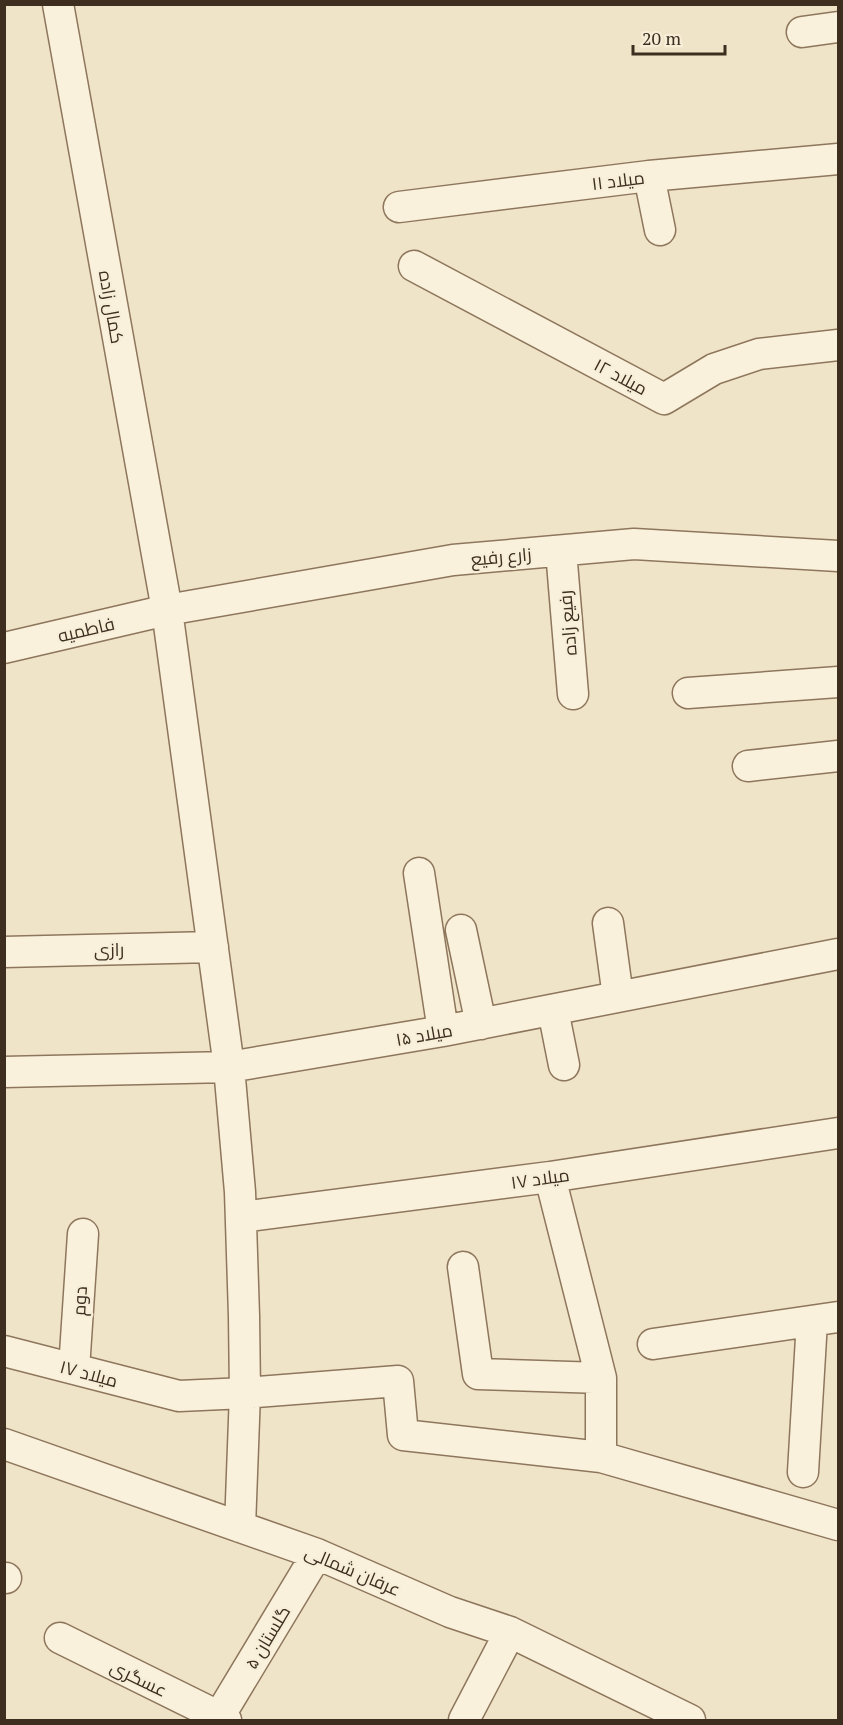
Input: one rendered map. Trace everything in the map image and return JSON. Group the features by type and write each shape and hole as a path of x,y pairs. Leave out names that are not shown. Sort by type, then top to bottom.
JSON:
{"street":[{"name":"کمال زاده","path":"58,4 167,610 229,1067 241,1217 245,1393 240,1527"},
{"path":"802,32 838,27"},
{"name":"میلاد ۱۱","path":"399,207 649,176 838,159"},
{"path":"649,176 660,230"},
{"name":"میلاد ۱۲","path":"414,266 664,399 714,369 759,354 838,345"},
{"name":"زارع رفیع","path":"167,610 453,560 634,544 838,556"},
{"name":"رفیع زاده","path":"561,551 573,694"},
{"name":"فاطمیه","path":"4,648 167,610"},
{"path":"688,693 838,682"},
{"path":"748,766 838,756"},
{"path":"419,873 443,1031"},
{"path":"608,922 618,997"},
{"path":"461,930 481,1024"},
{"name":"رازی","path":"4,952 213,947"},
{"name":"میلاد ۱۵","path":"4,1072 229,1067 481,1024 838,954"},
{"path":"553,1010 564,1065"},
{"name":"میلاد ۱۷","path":"241,1217 549,1178 838,1132"},
{"path":"549,1178 601,1378 601,1457 838,1525"},
{"name":"دوم","path":"74,1369 83,1234"},
{"path":"463,1267 478,1374 601,1378"},
{"path":"653,1344 825,1319 803,1472"},
{"name":"میلاد ۱۷","path":"4,1351 179,1396 398,1381 402,1435 601,1457"},
{"name":"عرفان شمالی","path":"4,1444 317,1554 450,1612 510,1632 690,1720"},
{"name":"گلستان ۵","path":"221,1719 317,1554"},
{"path":"464,1720 510,1632"},
{"name":"عسگری","path":"60,1638 221,1719"}]}
